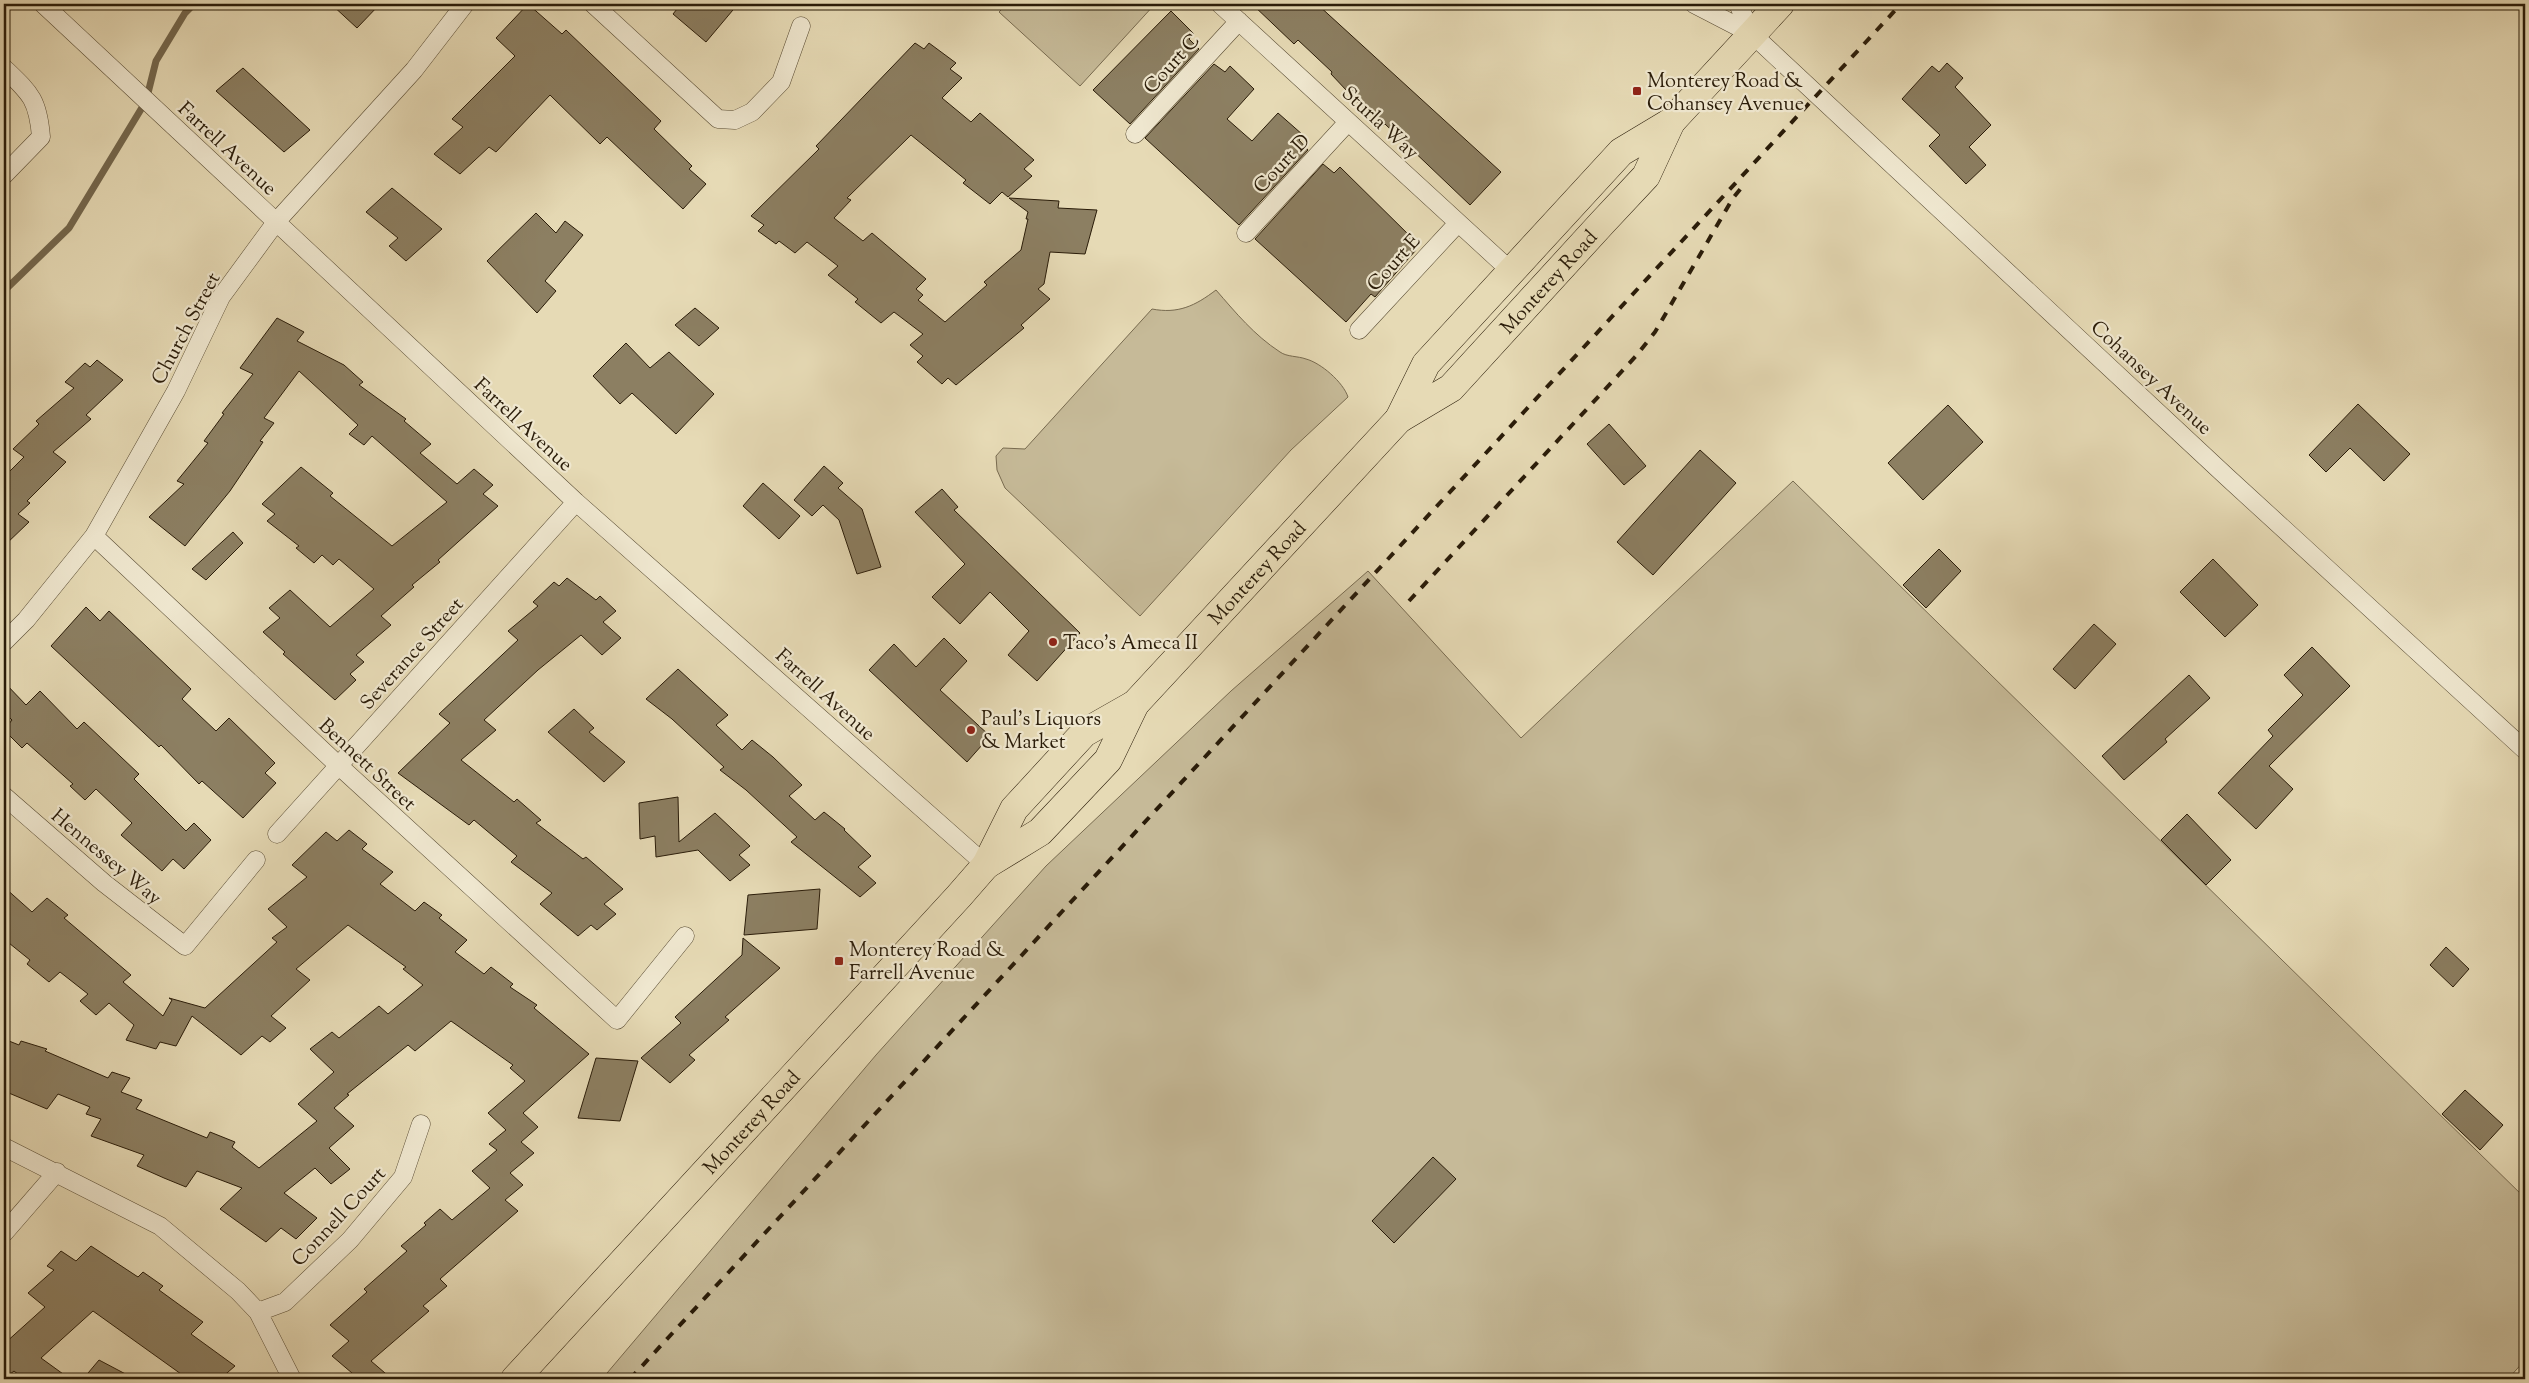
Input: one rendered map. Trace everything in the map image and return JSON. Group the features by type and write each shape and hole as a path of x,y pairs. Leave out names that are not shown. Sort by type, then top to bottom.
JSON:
{"main road":[{"name":"Monterey Road","path":"1399,419 1426,364 1621,152 1671,122 1780,4"},
{"name":"Monterey Road","path":"514,1379 986,865 1014,809 1084,734 1135,704 1399,419 1451,388 1602,224 1646,176 1671,122"},
{"name":"Monterey Road","path":"986,865 1040,832 1108,760 1135,704"}],"street":[{"name":"Farrell Avenue","path":"43,4 576,502 986,865"},
{"name":"Church Street","path":"4,642 26,620 94,536 176,391 221,297 276,222 414,70 465,4"},
{"path":"593,4 718,119 735,120 752,112 781,82 801,26"},
{"name":"Sturla Way","path":"1220,4 1512,272"},
{"name":"Cohansey Avenue","path":"1694,4 1752,34 2227,477 2525,750"},
{"name":"Cohansey Avenue","path":"1738,4 1752,34"},
{"name":"Court C","path":"1135,134 1239,21"},
{"path":"4,68 31,94 39,114 41,137 4,175"},
{"name":"Court D","path":"1246,233 1348,122"},
{"name":"Court E","path":"1359,330 1458,223"},
{"name":"Severance Street","path":"277,834 576,502"},
{"name":"Bennett Street","path":"94,536 338,765 617,1020 685,936"},
{"name":"Hennessey Way","path":"4,796 104,883 184,946 256,860"},
{"name":"Connell Court","path":"258,1312 285,1302 350,1240 403,1177 421,1124"},
{"path":"4,1146 160,1226 238,1291 258,1312 292,1379"},
{"path":"4,1233 57,1172"}],"shaded area":[{"path":"1007,4 1155,4 1080,86 999,12"},
{"path":"1216,290 1262,338 1283,354 1312,361 1325,369 1341,385 1348,397 1291,450 1140,616 1005,488 997,470 996,456 1003,448 1025,449 1152,309 1170,310 1186,307"},
{"path":"1793,481 2525,1198 2525,1360 2508,1379 602,1379 876,1055 1046,866 1231,691 1368,571 1521,738"}],"building":[{"path":"331,4 380,4 357,28"},
{"path":"528,4 562,34 566,30 661,121 654,129 692,166 689,169 706,184 683,209 607,137 600,144 550,95 496,152 489,147 460,174 434,154 463,127 452,119 515,56 496,38"},
{"path":"681,4 738,4 706,42 673,14"},
{"path":"1252,4 1317,4 1501,172 1470,205 1385,124 1383,126 1363,108 1331,74 1332,72 1298,40 1294,44"},
{"path":"1171,11 1194,34 1189,39 1199,49 1130,124 1093,90"},
{"path":"915,43 924,49 929,43 956,63 950,69 962,78 942,98 971,122 980,113 1034,160 1024,169 1032,176 1008,197 1002,192 990,204 963,183 966,180 911,135 847,198 851,200 834,218 863,241 872,233 926,279 916,289 923,295 918,300 945,322 987,285 984,282 1021,250 1028,212 1009,198 1059,201 1058,208 1097,210 1085,254 1050,252 1044,284 1038,289 1050,299 1021,325 1024,328 956,385 948,378 942,384 917,362 923,356 910,345 923,334 894,312 881,323 855,302 858,299 828,275 838,266 807,242 795,253 779,241 776,244 758,231 764,225 751,216 819,149 816,146"},
{"path":"1947,63 1963,78 1955,87 1991,125 1969,147 1986,165 1966,184 1929,146 1940,135 1902,99 1932,66 1939,72"},
{"path":"1214,64 1225,72 1230,66 1254,89 1227,119 1252,141 1278,113 1303,135 1299,140 1308,150 1239,225 1145,138"},
{"path":"243,68 310,130 284,152 216,91"},
{"path":"1323,164 1334,173 1340,167 1412,238 1408,242 1416,250 1375,297 1371,294 1346,322 1255,239"},
{"path":"392,188 442,229 406,261 389,246 398,238 366,212"},
{"path":"536,213 556,233 565,221 583,235 545,281 556,291 537,313 487,261"},
{"path":"695,308 719,328 699,346 675,325"},
{"path":"277,318 304,332 297,341 344,365 363,382 359,385 406,419 404,421 431,444 420,453 457,484 474,469 493,485 483,494 498,506 438,560 440,562 412,585 414,587 381,616 391,625 356,655 364,662 350,674 356,680 335,700 283,654 285,652 263,632 280,618 269,608 290,590 330,627 374,589 339,559 333,565 322,555 314,563 296,548 299,546 267,521 275,514 262,504 301,467 333,493 330,496 392,546 447,502 372,436 364,445 349,434 358,425 299,371 264,418 274,423 260,441 263,442 230,491 185,546 149,517 184,484 177,481 208,443 204,441 224,414 222,413 253,374 240,368"},
{"path":"626,343 650,368 669,352 714,394 676,434 632,393 620,404 593,376"},
{"path":"97,360 123,380 86,415 91,419 53,452 66,462 27,501 30,503 18,514 29,522 4,546 4,477 24,457 13,449 39,424 36,421 74,388 65,382 85,363 90,367"},
{"path":"2358,404 2410,454 2384,481 2350,448 2326,472 2309,455"},
{"path":"1948,405 1983,442 1923,500 1888,463"},
{"path":"1609,424 1646,466 1624,485 1587,444"},
{"path":"1700,450 1736,483 1653,575 1617,542"},
{"path":"824,466 843,483 838,488 862,509 881,567 857,574 839,520 823,505 812,516 794,500"},
{"path":"763,483 800,516 779,539 743,506"},
{"path":"942,489 958,507 954,510 1080,633 1037,681 1008,655 1029,631 990,592 960,624 932,597 965,564 915,512"},
{"path":"233,532 243,543 206,580 192,569"},
{"path":"1939,549 1961,571 1926,608 1903,585"},
{"path":"2213,559 2258,605 2225,637 2180,592"},
{"path":"567,578 596,600 600,596 616,611 603,622 621,638 602,655 581,635 538,670 484,720 496,730 461,760 514,802 517,799 541,820 536,823 583,859 586,857 623,889 604,904 616,914 597,930 591,925 578,936 540,904 552,893 511,862 517,856 474,820 469,825 398,773 450,723 439,714 518,640 508,631 538,606 533,602 554,582 559,586"},
{"path":"86,607 100,621 109,611 191,689 182,699 216,731 229,718 275,763 265,773 276,783 243,818 202,781 199,784 161,745 159,747 51,646"},
{"path":"2094,624 2116,644 2075,689 2053,669"},
{"path":"944,638 967,661 940,690 990,736 967,762 869,670 894,644 916,667"},
{"path":"2312,647 2350,686 2269,766 2293,789 2256,829 2218,793 2273,736 2268,730 2303,695 2284,675"},
{"path":"678,669 728,715 716,725 742,750 752,740 802,785 789,796 815,820 824,812 845,829 871,856 858,867 876,883 860,897 791,842 797,837 746,790 720,770 724,767 672,719 646,699"},
{"path":"2189,675 2210,698 2165,739 2167,742 2124,780 2102,756"},
{"path":"4,682 26,705 40,691 77,729 84,722 139,774 134,779 186,831 194,823 211,840 184,869 173,859 162,871 121,835 132,823 96,789 85,800 70,786 73,784 27,743 22,748 4,730 12,720 4,712"},
{"path":"574,709 594,728 589,732 625,762 604,782 548,732"},
{"path":"678,797 679,842 715,813 750,846 739,855 750,865 730,881 698,850 656,857 655,836 640,839 639,803"},
{"path":"2187,814 2231,860 2206,885 2161,840"},
{"path":"349,830 367,844 362,849 393,872 380,884 415,911 424,902 442,915 439,918 467,940 455,952 484,974 491,967 513,984 510,987 537,1005 534,1008 589,1054 523,1113 538,1127 521,1142 534,1153 510,1173 523,1185 505,1200 518,1211 440,1279 447,1286 423,1306 429,1311 371,1361 392,1379 359,1379 332,1356 349,1341 330,1325 367,1292 364,1289 407,1251 401,1246 426,1225 424,1223 440,1209 452,1220 490,1188 472,1171 497,1150 489,1144 506,1130 488,1113 525,1081 510,1068 513,1065 451,1021 415,1051 408,1045 347,1094 349,1095 334,1108 354,1126 329,1148 350,1169 331,1184 315,1168 284,1193 317,1218 296,1239 281,1228 266,1242 220,1209 242,1188 197,1171 186,1187 137,1166 144,1155 91,1136 101,1119 86,1114 90,1107 58,1094 47,1109 4,1091 4,1039 19,1045 21,1041 47,1049 45,1051 108,1078 112,1072 130,1078 121,1092 142,1100 136,1109 207,1138 210,1132 235,1142 232,1147 259,1168 317,1121 298,1104 334,1072 310,1049 332,1032 339,1038 379,1006 388,1014 423,985 403,969 406,967 348,925 296,969 310,980 271,1016 286,1028 270,1042 262,1036 241,1055 192,1016 176,1046 160,1042 156,1049 126,1040 134,1025 109,1003 96,1015 80,1001 88,994 60,972 49,982 27,964 30,960 4,939 4,887 32,912 47,898 68,915 64,918 131,975 123,982 163,1016 172,1000 169,998 205,1008 277,942 272,938 287,927 268,909 307,877 292,865 326,832 337,841"},
{"path":"820,889 817,929 744,935 748,895"},
{"path":"743,938 780,968 725,1017 729,1020 689,1055 695,1060 670,1083 641,1058 681,1023 675,1017 742,955"},
{"path":"2446,947 2469,969 2453,987 2430,965"},
{"path":"596,1058 638,1061 620,1121 578,1118"},
{"path":"2465,1090 2503,1125 2480,1150 2442,1114"},
{"path":"1433,1157 1456,1179 1394,1243 1372,1221"},
{"path":"91,1246 138,1277 143,1272 163,1286 159,1290 203,1322 191,1334 235,1366 220,1379 188,1379 93,1311 41,1358 70,1379 24,1379 14,1371 4,1379 4,1344 45,1307 28,1293 54,1270 47,1266 61,1251 76,1261"},
{"path":"99,1360 135,1379 83,1379"}],"waterway":[{"path":"4,291 69,228 146,101 156,61 185,13 194,4"}],"railway":[{"path":"630,1379 1901,4"},
{"path":"1409,601 1636,356 1655,332 1733,198 1742,187"}],"place":[{"name":"Monterey Road & Cohansey Avenue","path":"1637,91"},
{"name":"Taco's Ameca II","path":"1053,642"},
{"name":"Paul's Liquors & Market","path":"971,730"},
{"name":"Monterey Road & Farrell Avenue","path":"839,961"}]}
